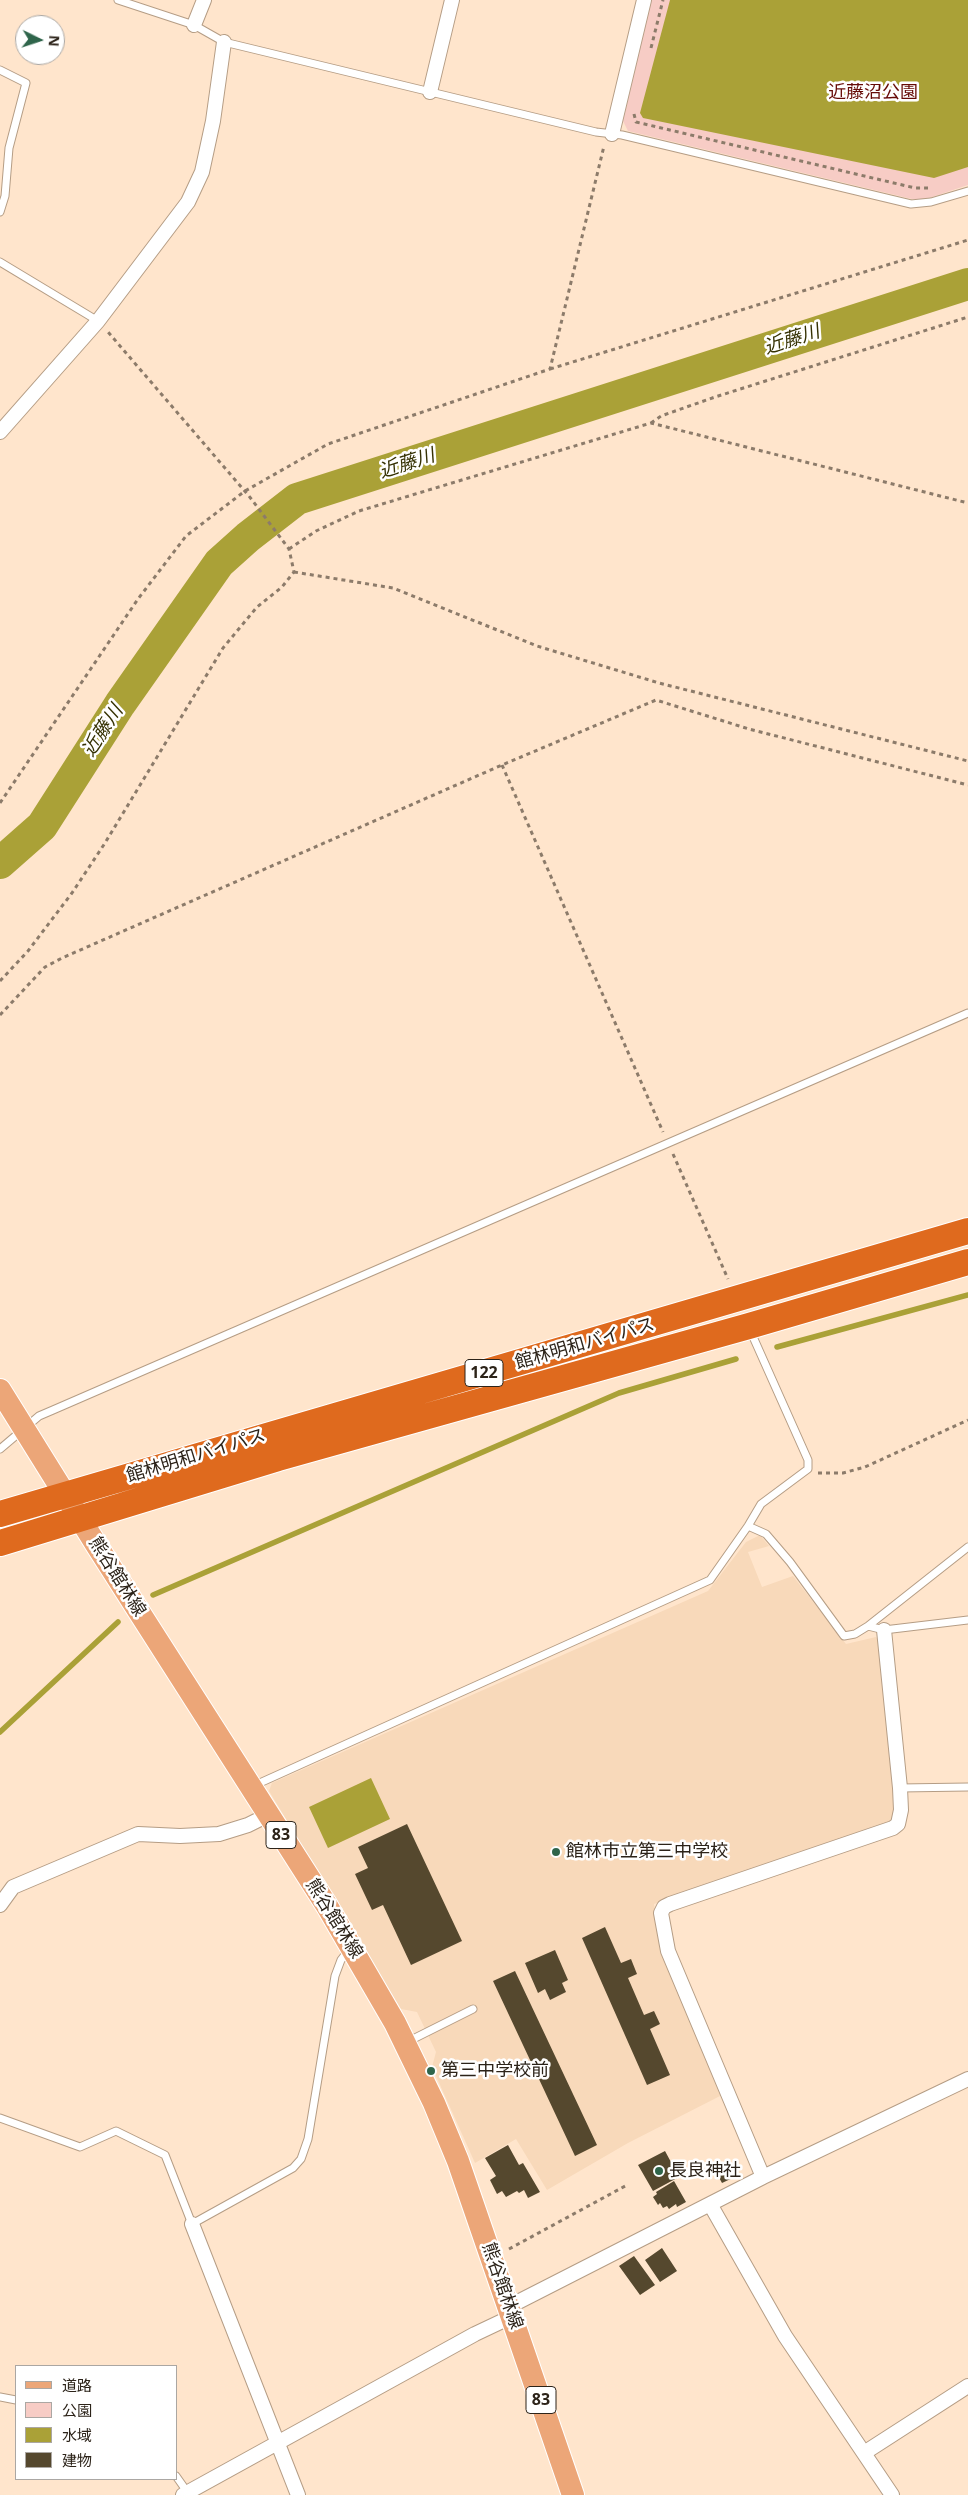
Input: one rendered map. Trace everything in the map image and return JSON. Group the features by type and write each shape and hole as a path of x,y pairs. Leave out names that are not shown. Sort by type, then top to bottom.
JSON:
{"highway":[{"name":"館林明和バイパス","path":"0,1514 968,1232"},
{"name":"館林明和バイパス","path":"0,1543 287,1455 749,1326 968,1262"}],"main road":[{"name":"熊谷館林線","path":"0,1390 352,1947 405,2043 434,2103 458,2161 493,2258 573,2495"}],"street":[{"path":"194,25 204,0"},
{"path":"430,92 452,0"},
{"path":"608,138 644,0"},
{"path":"0,432 98,321 188,202 202,172 213,121 224,42"},
{"path":"763,2177 668,1950 661,1913 664,1907 670,1904 893,1828 900,1819 900,1788 884,1630"},
{"path":"0,1905 13,1887 138,1834 180,1836 219,1834 248,1825 268,1815"},
{"path":"185,2494 475,2334 511,2311 710,2204 968,2079"},
{"path":"710,2204 785,2336 892,2495"},
{"path":"192,2224 298,2495"},
{"path":"864,2453 968,2386"}],"lane":[{"path":"118,0 194,25 224,42 608,138 911,204 931,202 968,191"},
{"path":"0,70 26,83 9,148 5,196 0,212"},
{"path":"0,262 98,321"},
{"path":"0,1449 39,1416 968,1013"},
{"path":"250,1788 267,1778 702,1585 717,1572 761,1504 808,1469 808,1460 749,1326"},
{"path":"748,1526 766,1534 790,1562 844,1636 856,1634 868,1626 968,1547"},
{"path":"868,1626 884,1630 968,1620"},
{"path":"900,1788 968,1787"},
{"path":"0,2118 80,2147 116,2132 165,2155 192,2224 293,2168 301,2159 308,2140 336,1976 340,1960 352,1947"},
{"path":"405,2043 473,2009"},
{"path":"0,2397 15,2400"},
{"path":"178,2480 185,2494"}],"path":[{"path":"648,58 663,0"},
{"path":"636,106 634,116 636,122 915,188 928,188"},
{"path":"550,369 608,138"},
{"path":"0,803 138,599 186,536 245,491 328,444 550,369 968,240"},
{"path":"289,549 316,531 359,511 651,423 662,416 715,397 968,317"},
{"path":"98,321 249,496 289,549 294,572"},
{"path":"651,423 968,502"},
{"path":"294,572 393,588 537,646 659,683 968,761"},
{"path":"0,980 28,951 78,885 105,844 223,648 257,607 282,587 294,572"},
{"path":"0,1015 45,967 62,958 502,765 656,700 749,728 968,785"},
{"path":"502,765 737,1300"},
{"path":"808,1469 829,1474 843,1473 865,1467 968,1420"},
{"path":"493,2258 627,2185"}],"shaded area":[{"name":"館林市立第三中学校","path":"760,1535 769,1546 748,1552 762,1587 793,1576 846,1644 876,1637 881,1642 896,1816 889,1824 654,1904 660,1951 722,2095 628,2143 547,2190 516,2139 475,2163 432,2067 436,2052 417,2012 401,2009 269,1791 272,1783 708,1591 746,1542"}],"green space":[{"name":"近藤沼公園","path":"651,0 968,0 968,185 926,199 912,199 628,131 623,121"}],"water":[{"name":"近藤沼公園","path":"670,0 968,0 968,167 934,178 643,118 640,113"},
{"path":"371,1778 390,1819 328,1848 309,1807"}],"building":[{"path":"407,1824 462,1941 411,1965 383,1905 372,1910 355,1874 368,1868 358,1847"},
{"path":"605,1927 621,1963 631,1959 637,1974 628,1978 644,2015 654,2011 660,2024 650,2029 670,2075 647,2085 582,1938"},
{"path":"555,1950 568,1980 562,1983 566,1992 550,2000 545,1989 538,1993 525,1963"},
{"path":"515,1971 597,2145 575,2156 493,1981"},
{"path":"508,2145 519,2165 523,2163 540,2192 528,2198 524,2190 519,2193 517,2191 506,2197 502,2191 497,2194 490,2180 496,2176 485,2158"},
{"name":"長良神社","path":"665,2151 679,2177 653,2191 638,2165"},
{"path":"733,2163 739,2175 722,2183 716,2172"},
{"path":"674,2181 686,2202 677,2207 676,2204 669,2209 667,2206 663,2208 660,2203 658,2205 653,2197 657,2194 656,2192"},
{"path":"662,2248 677,2271 660,2282 645,2260"},
{"path":"634,2256 655,2285 640,2295 619,2266"}],"waterway":[{"name":"近藤川","path":"0,863 42,826 120,704 219,563 248,537 297,499 968,284"},
{"path":"777,1347 968,1295"},
{"path":"153,1595 619,1393 736,1359"},
{"path":"0,1732 118,1622"}],"place":[{"name":"館林市立第三中学校","path":"556,1852"},
{"name":"第三中学校前","path":"431,2071"},
{"name":"長良神社","path":"659,2171"}]}
